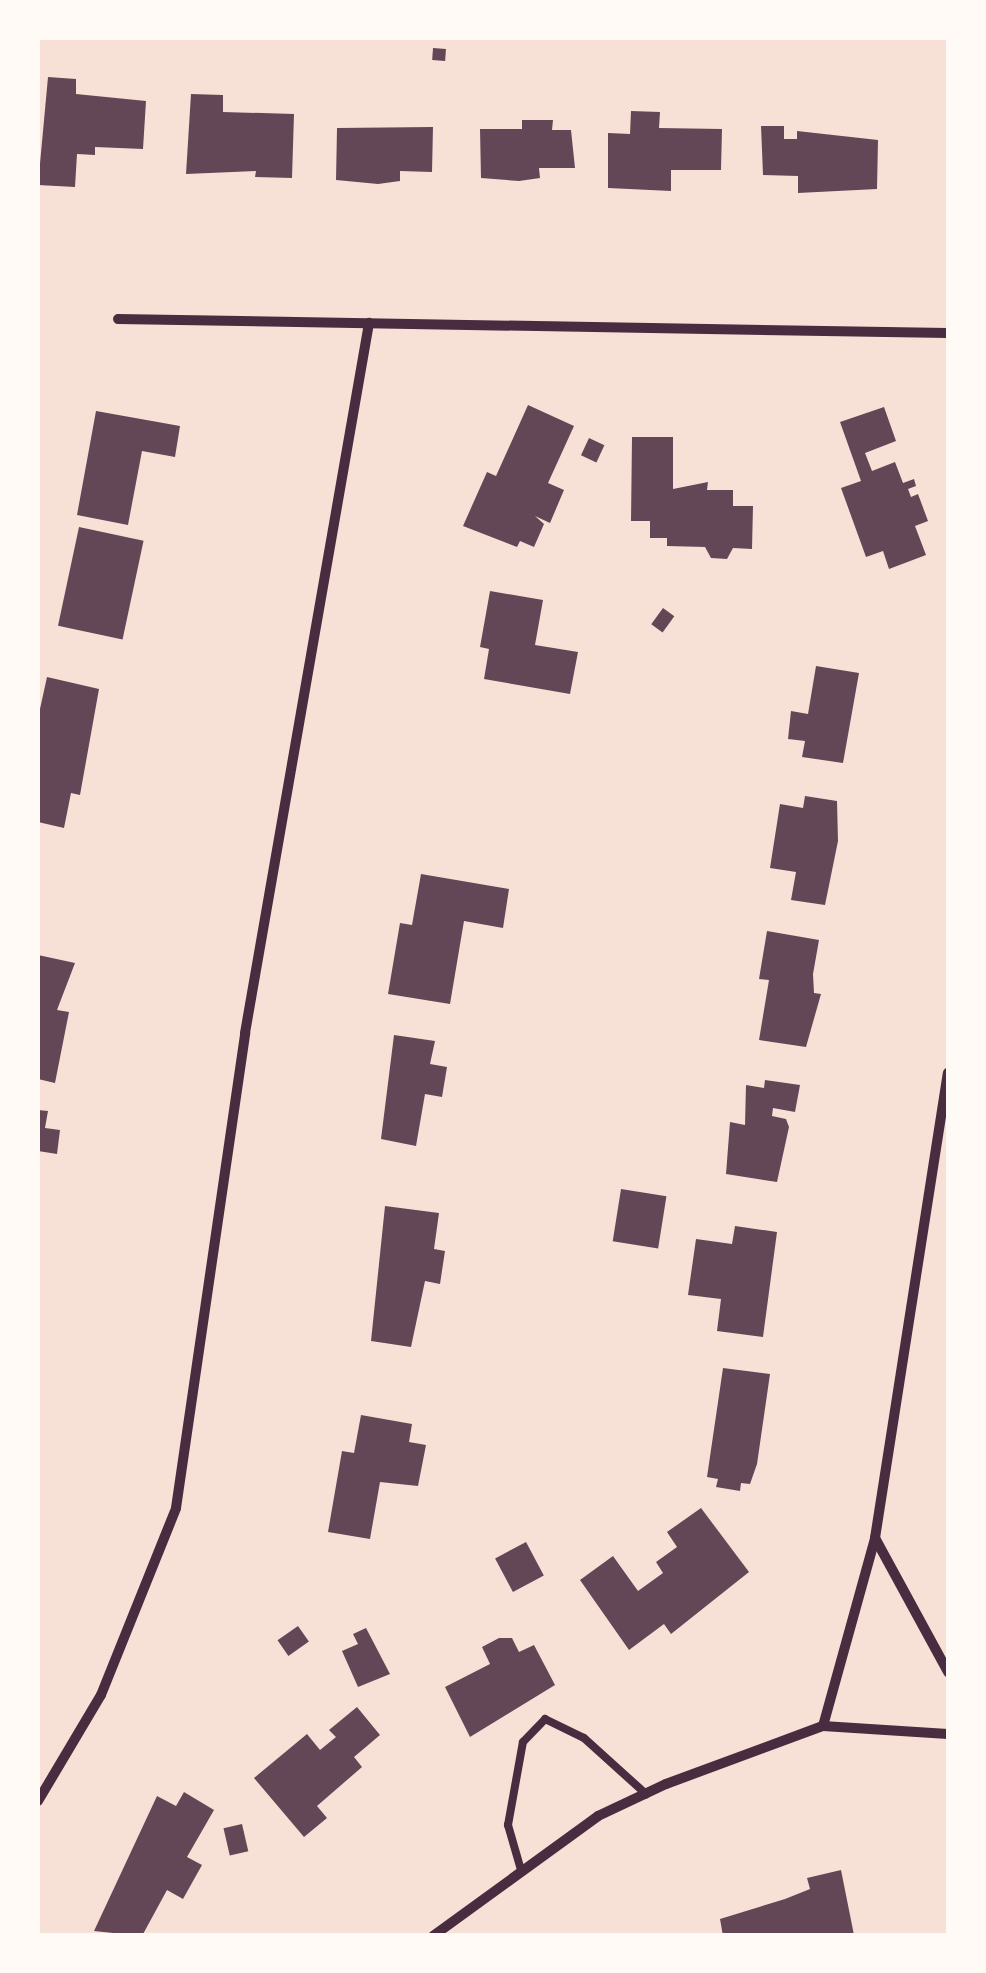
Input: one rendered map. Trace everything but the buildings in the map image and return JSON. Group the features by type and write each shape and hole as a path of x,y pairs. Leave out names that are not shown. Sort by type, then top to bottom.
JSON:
{"street":[{"path":"118,318 948,333"},
{"path":"38,1801 100,1695 176,1508 245,1033 369,322"},
{"path":"823,1726 875,1538 948,1072"},
{"path":"875,1538 948,1672"},
{"path":"433,1936 598,1816 646,1794 823,1726 948,1734"}],"lane":[{"path":"521,1870 508,1825 523,1742 545,1719 584,1738 646,1794"}]}
